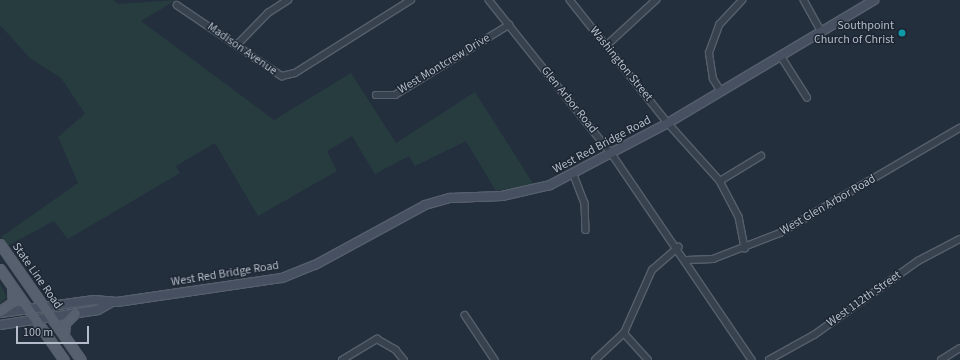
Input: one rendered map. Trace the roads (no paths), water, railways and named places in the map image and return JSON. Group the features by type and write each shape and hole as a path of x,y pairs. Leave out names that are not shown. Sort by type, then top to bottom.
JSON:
{"main road":[{"name":"West Red Bridge Road","path":"0,312 94,300 112,302 282,278 315,265 425,205 450,198 528,191 574,175 668,123 874,0"},
{"name":"State Line Road","path":"0,244 81,360"},
{"path":"0,269 64,360"},
{"path":"0,312 13,300 9,282"},
{"name":"West Red Bridge Road","path":"0,325 98,310 112,302"},
{"path":"64,334 65,323 76,313"}],"street":[{"path":"237,45 255,24 280,2 288,0"},
{"name":"Madison Avenue","path":"176,5 282,76 295,73 411,0"},
{"name":"Glen Arbor Road","path":"489,0 612,154 687,260 738,344 752,360"},
{"name":"Washington Street","path":"570,0 668,123 720,181 739,217 745,248"},
{"path":"607,45 656,0"},
{"path":"721,92 713,79 709,53 719,25 742,0"},
{"path":"804,0 822,32"},
{"name":"West Montcrew Drive","path":"376,95 395,95 509,25"},
{"path":"782,56 807,97"},
{"name":"West Glen Arbor Road","path":"687,260 706,261 745,248 800,222 960,128"},
{"path":"720,181 761,156"},
{"path":"574,175 585,203 586,230"},
{"name":"West 112th Street","path":"769,360 814,334 918,261 960,239"},
{"path":"596,360 624,333 652,270 678,247"},
{"path":"465,315 495,360"},
{"path":"624,333 648,360"},
{"path":"342,360 377,339 396,350 404,360"},
{"path":"941,360 960,348"}],"place":[{"name":"Southpoint Church of Christ","path":"902,33"}]}
